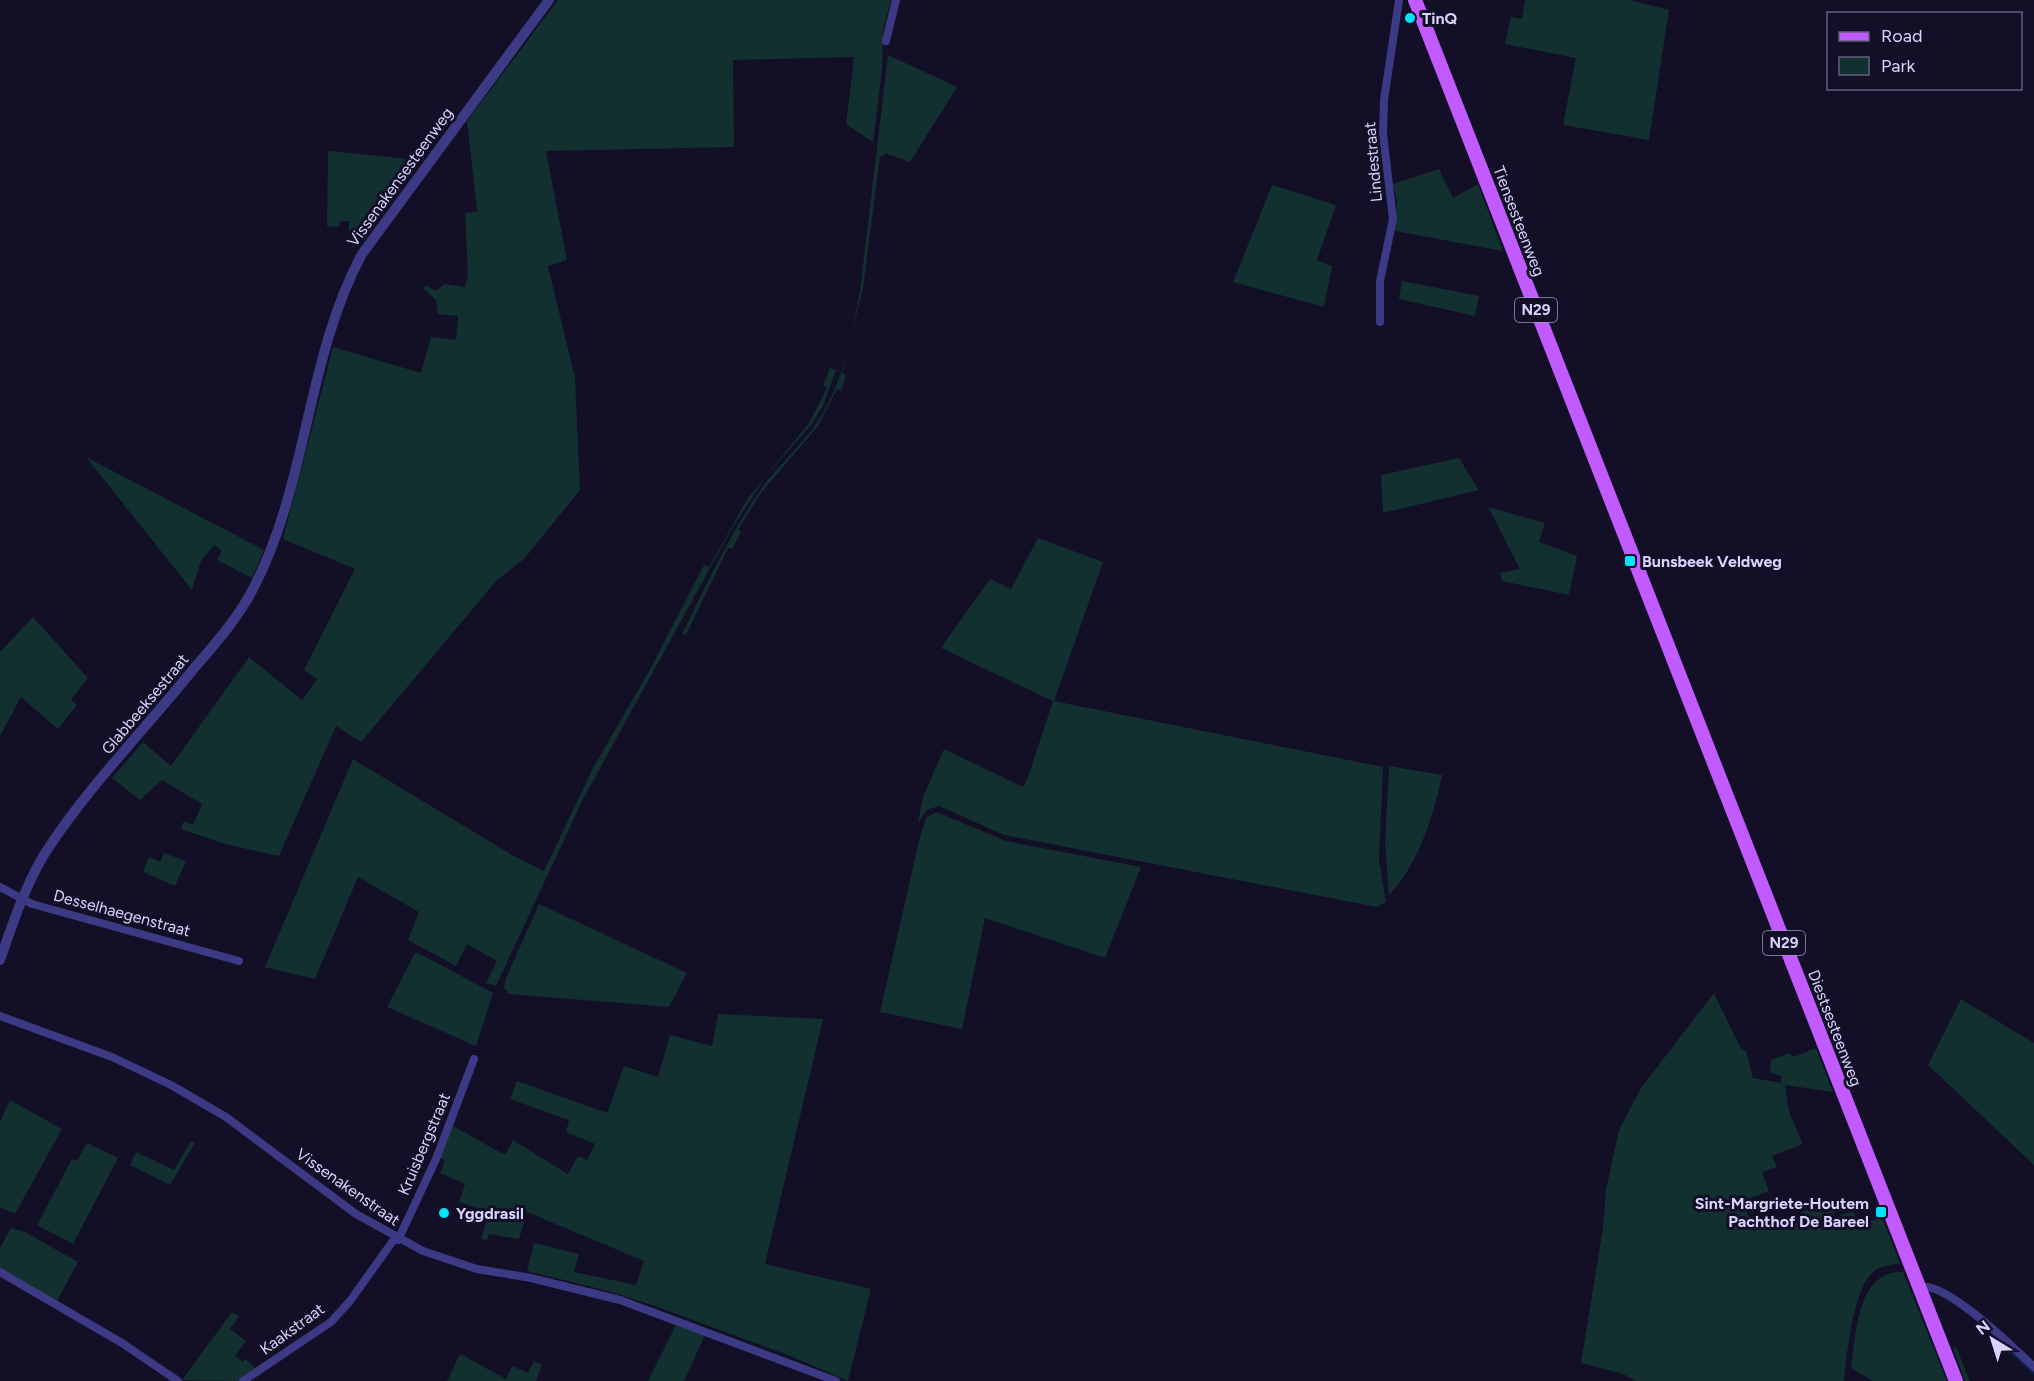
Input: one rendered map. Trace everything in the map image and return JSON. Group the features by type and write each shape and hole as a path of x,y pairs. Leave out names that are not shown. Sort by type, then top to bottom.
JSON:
{"main road":[{"name":"Tiensesteenweg","path":"1415,0 1658,621"},
{"name":"Diestsesteenweg","path":"1658,621 1956,1381"}],"street":[{"name":"Vissenakensesteenweg","path":"297,461 340,299 362,254 549,0"},
{"path":"886,41 896,0"},
{"name":"Lindestraat","path":"1380,322 1380,281 1393,219 1383,134 1384,100 1399,0"},
{"name":"Glabbeeksestraat","path":"0,960 21,899 39,864 64,826 239,612 253,590 276,536 297,461"},
{"name":"Desselhaegenstraat","path":"0,887 21,899 239,961"},
{"name":"Vissenakenstraat","path":"0,1016 112,1057 171,1085 226,1117 356,1214 396,1239 477,1269 531,1278 620,1300 836,1381"},
{"name":"Kruisbergstraat","path":"396,1239 436,1159 474,1059"},
{"name":"Kaakstraat","path":"243,1381 331,1322 350,1301 396,1239"},
{"path":"0,1272 122,1344 178,1381"},
{"path":"1919,1287 1934,1287 1980,1318 2034,1367"}],"green space":[{"path":"558,0 891,0 883,31 882,71 873,142 846,124 854,57 733,60 734,147 546,151 567,260 548,266 575,378 580,490 524,559 497,580 361,742 336,726 279,856 225,844 181,829 184,821 193,825 202,804 162,780 140,800 112,778 143,742 171,766 249,657 302,700 317,679 304,670 355,569 283,539 333,347 421,373 431,337 456,340 458,316 438,314 436,300 423,288 426,285 436,291 444,284 465,287 468,276 465,213 477,211 467,121"},
{"path":"1525,0 1630,0 1669,10 1649,140 1563,125 1576,58 1505,44 1511,17 1522,19"},
{"path":"888,55 957,87 910,162 885,153 884,156 880,156 863,288 850,339 860,291"},
{"path":"328,151 420,160 365,236 349,231 349,221 340,221 339,227 327,226"},
{"path":"1439,169 1453,198 1478,184 1503,251 1395,231 1397,202 1393,184"},
{"path":"1272,185 1336,205 1317,260 1332,266 1324,307 1233,282"},
{"path":"1402,281 1479,296 1475,316 1399,299"},
{"path":"849,343 842,373 846,375 841,391 837,389 818,426 760,494 738,530 741,532 732,549 728,548 686,635 682,634 748,509 766,483 804,440 827,407"},
{"path":"830,368 836,370 823,406 811,425 766,476 731,530 582,801 496,986 486,983 497,961 467,944 456,966 408,940 419,912 358,877 315,979 265,967 353,759 512,855 544,871 593,768 648,673 704,565 709,567 748,498 809,423 827,388 823,386"},
{"path":"86,457 264,550 252,578 217,560 222,551 214,545 201,561 192,590"},
{"path":"1459,458 1479,490 1383,513 1381,475"},
{"path":"1488,507 1545,523 1539,542 1577,556 1569,595 1502,581 1500,573 1520,569"},
{"path":"1038,538 1103,562 1054,701 1383,767 1379,860 1386,902 1377,907 1004,835 939,806 927,810 918,823 923,797 944,749 1023,787 1028,777 1053,701 941,648 990,579 1011,589"},
{"path":"33,617 88,678 71,700 77,705 58,729 21,697 0,736 0,652"},
{"path":"1389,766 1442,775 1430,822 1416,855 1399,884 1389,895 1385,842"},
{"path":"936,812 1006,841 1141,867 1105,958 985,918 962,1029 880,1012 919,841 926,818"},
{"path":"164,853 186,861 175,886 143,872 149,857 160,862"},
{"path":"539,904 687,973 669,1007 509,994 504,987 506,978"},
{"path":"415,953 493,993 476,1046 387,1007"},
{"path":"1714,993 1741,1049 1746,1051 1753,1078 1781,1083 1782,1076 1770,1073 1771,1060 1790,1053 1793,1057 1816,1048 1833,1092 1785,1085 1789,1112 1803,1144 1772,1156 1777,1167 1762,1172 1769,1191 1743,1201 1753,1231 1829,1202 1836,1217 1853,1211 1859,1225 1882,1217 1900,1263 1877,1269 1862,1288 1849,1338 1844,1381 1636,1381 1623,1374 1581,1363 1603,1228 1606,1190 1619,1130 1641,1088"},
{"path":"1961,999 2034,1043 2034,1165 1928,1065"},
{"path":"718,1014 823,1019 765,1264 871,1289 848,1381 788,1355 652,1305 608,1291 527,1271 534,1243 579,1254 574,1272 636,1285 644,1261 527,1212 519,1239 489,1234 487,1240 481,1239 489,1212 459,1202 465,1184 440,1173 445,1161 439,1157 453,1126 505,1155 513,1140 568,1174 578,1156 587,1160 595,1144 566,1132 569,1120 510,1099 517,1081 607,1113 624,1066 658,1077 670,1035 712,1046"},
{"path":"10,1100 62,1129 15,1214 0,1207 0,1122"},
{"path":"191,1141 195,1143 170,1185 130,1165 136,1152 174,1170"},
{"path":"87,1143 118,1158 73,1244 37,1225 72,1159 77,1161"},
{"path":"11,1228 25,1232 78,1262 57,1301 0,1270 0,1248"},
{"path":"1903,1272 1947,1381 1873,1381 1851,1368 1858,1322 1868,1292 1876,1281 1888,1274"},
{"path":"232,1312 239,1316 230,1329 246,1341 235,1356 243,1362 246,1359 257,1370 238,1381 182,1380"},
{"path":"676,1325 705,1335 684,1381 648,1381"},
{"path":"1956,1347 1970,1381 1965,1381 1953,1348"},
{"path":"460,1354 506,1379 512,1366 528,1373 534,1361 542,1365 536,1381 447,1381"}],"waterway":[{"path":"1999,1341 2034,1373"}],"place":[{"name":"TinQ","path":"1410,18"},
{"name":"Bunsbeek Veldweg","path":"1630,561"},
{"name":"Sint-Margriete-Houtem Pachthof De Bareel","path":"1881,1212"},
{"name":"Yggdrasil","path":"444,1213"}]}
